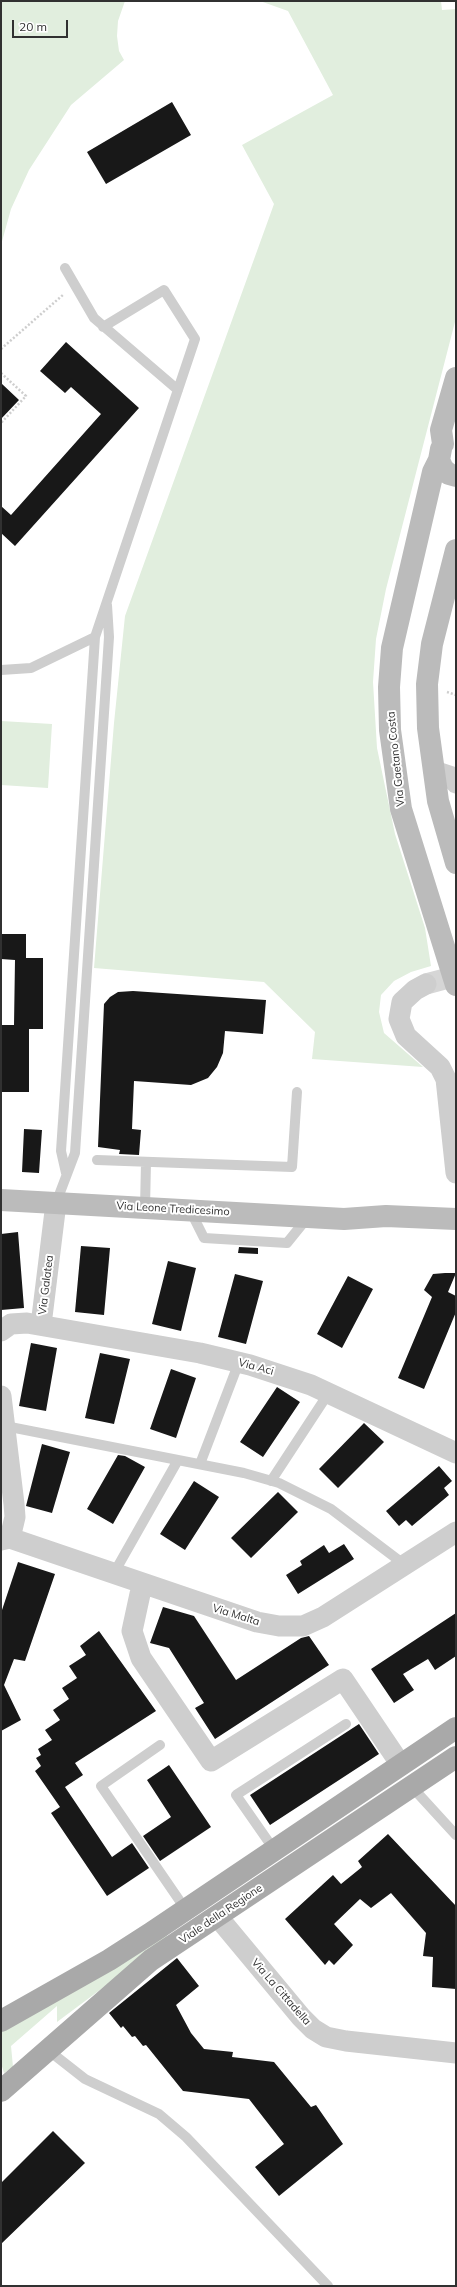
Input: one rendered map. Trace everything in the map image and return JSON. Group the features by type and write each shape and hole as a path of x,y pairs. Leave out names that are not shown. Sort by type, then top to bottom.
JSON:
{"main road":[{"name":"Viale della Regione","path":"1,2021 48,1993 109,1960 246,1870 456,1728"},
{"name":"Viale della Regione","path":"1,2090 151,1960 456,1757"}],"street":[{"name":"Via Gaetano Costa","path":"456,378 441,430 446,446 433,472 392,648 389,687 390,730 401,809 456,985"},
{"path":"446,446 444,469 449,474 456,476"},
{"path":"456,550 429,658 428,728 438,801 456,863"},
{"path":"434,771 452,777 456,783"},
{"path":"426,984 414,990 402,1002 398,1018 406,1036 440,1067 446,1079 456,1173"},
{"name":"Via Leone Tredicesimo","path":"1,1200 344,1219"},
{"name":"Via Galatea","path":"1,1331 10,1324 18,1322 41,1325 56,1203"},
{"path":"344,1219 386,1216 456,1219"},
{"path":"344,1219 385,1229 456,1233"},
{"name":"Via Aci","path":"41,1325 200,1353 239,1362 283,1375 456,1453"},
{"path":"1,1396 15,1518 5,1539"},
{"name":"Via Malta","path":"5,1539 257,1622 279,1626 303,1626 323,1617 456,1532"},
{"path":"144,1584 140,1594 132,1631 141,1658 211,1761 342,1679 401,1765"},
{"path":"246,1870 259,1888"},
{"path":"186,1910 199,1928"},
{"name":"Via La Cittadella","path":"217,1916 301,2017 313,2029 326,2036 346,2041 456,2053"},
{"path":"1,2010 48,1993"}],"lane":[{"path":"65,268 94,318 178,390"},
{"path":"66,1173 61,1151 95,636 195,339 164,290 103,327"},
{"path":"56,1203 66,1173 75,1153 109,637 107,597"},
{"path":"1,670 31,668 95,636"},
{"path":"97,1160 292,1167 297,1092"},
{"path":"144,1208 146,1162"},
{"path":"200,1464 239,1362"},
{"path":"271,1481 328,1394"},
{"path":"5,1426 200,1464 271,1481 331,1509 406,1565"},
{"path":"114,1574 178,1460"},
{"path":"274,1851 236,1795 346,1724"},
{"path":"160,1745 101,1786 186,1910"},
{"path":"412,1787 456,1835"},
{"path":"48,2050 85,2079 159,2114 186,2137 328,2286"}],"path":[{"path":"1,349 75,285"},
{"path":"1,373 26,396 1,423"}],"green space":[{"path":"1,1 125,1 118,21 117,36 119,51 124,60 71,105 29,170 11,209 1,245"},
{"path":"260,1 441,1 442,10 456,9 456,318 386,589 376,639 373,682 377,748 395,834 425,928 431,966 411,972 394,981 381,995 379,1012 384,1033 423,1067 312,1059 315,1032 264,982 94,968 114,723 125,616 274,204 242,145 333,95 288,11"},
{"path":"1,721 52,724 48,788 1,785"},
{"path":"166,1932 168,1939 57,2022 57,2006 11,2046 13,2067 4,2073 1,2063 1,2032"}],"building":[{"path":"172,102 191,135 106,184 87,152"},
{"path":"66,342 139,408 15,546 1,533 1,506 11,515 101,414 71,387 65,393 40,371"},
{"path":"1,383 19,400 1,419"},
{"path":"1,934 26,934 26,958 43,958 43,1029 29,1029 29,1092 1,1092 1,1025 14,1025 15,960 1,959"},
{"path":"133,991 266,1000 263,1034 225,1031 223,1053 217,1067 208,1078 191,1085 134,1081 132,1129 141,1130 139,1155 119,1154 120,1150 98,1147 104,1004 110,997 118,992"},
{"path":"24,1129 42,1130 39,1173 22,1172"},
{"path":"18,1232 24,1308 1,1310 1,1234"},
{"path":"81,1246 110,1248 104,1315 75,1312"},
{"path":"239,1247 258,1248 258,1254 238,1253"},
{"path":"168,1261 196,1268 181,1331 152,1324"},
{"path":"456,1273 448,1292 456,1296 456,1312 424,1389 398,1378 432,1297 424,1290 433,1274"},
{"path":"235,1274 263,1281 246,1344 218,1337"},
{"path":"348,1276 373,1289 342,1348 317,1334"},
{"path":"31,1343 57,1348 46,1411 19,1406"},
{"path":"100,1353 130,1359 114,1424 85,1418"},
{"path":"171,1369 196,1378 176,1438 150,1429"},
{"path":"277,1387 300,1402 263,1457 240,1442"},
{"path":"364,1423 384,1442 338,1488 319,1469"},
{"path":"42,1444 70,1452 52,1513 26,1506"},
{"path":"118,1455 125,1456 145,1467 113,1524 87,1509"},
{"path":"439,1466 452,1481 444,1488 449,1495 412,1526 406,1520 399,1526 386,1511"},
{"path":"194,1481 219,1497 185,1550 160,1534"},
{"path":"278,1492 298,1512 251,1558 231,1538"},
{"path":"344,1544 354,1559 298,1594 286,1575 302,1565 300,1561 324,1545 329,1553"},
{"path":"18,1562 55,1574 25,1661 14,1659 4,1685 21,1720 1,1731 1,1613"},
{"path":"163,1607 194,1616 236,1680 301,1638 309,1636 329,1665 215,1739 195,1708 204,1703 169,1648 150,1643"},
{"path":"456,1613 456,1656 435,1670 428,1659 403,1674 414,1690 394,1703 371,1669"},
{"path":"99,1631 156,1711 75,1763 83,1775 65,1787 112,1857 132,1843 149,1868 107,1896 51,1813 60,1807 35,1771 41,1766 36,1758 41,1755 38,1749 52,1740 45,1730 60,1720 53,1710 69,1699 62,1688 77,1678 69,1666 86,1655 80,1646"},
{"path":"359,1724 379,1754 270,1825 250,1795"},
{"path":"169,1765 211,1827 160,1861 143,1836 171,1817 147,1780"},
{"path":"388,1834 456,1906 456,1989 432,1987 433,1957 423,1956 426,1933 391,1893 371,1908 360,1899 334,1924 353,1945 334,1965 329,1960 325,1965 285,1919 333,1875 341,1884 362,1867 358,1861"},
{"path":"177,1958 199,1986 176,2005 191,2033 204,2049 233,2052 232,2057 274,2062 311,2107 316,2105 343,2144 279,2196 255,2167 284,2144 249,2099 183,2091 146,2045 143,2046 135,2036 132,2037 123,2026 121,2028 109,2013"},
{"path":"53,2131 85,2163 1,2244 1,2183"}],"tunnel":[{"path":"426,984 456,976"}]}
